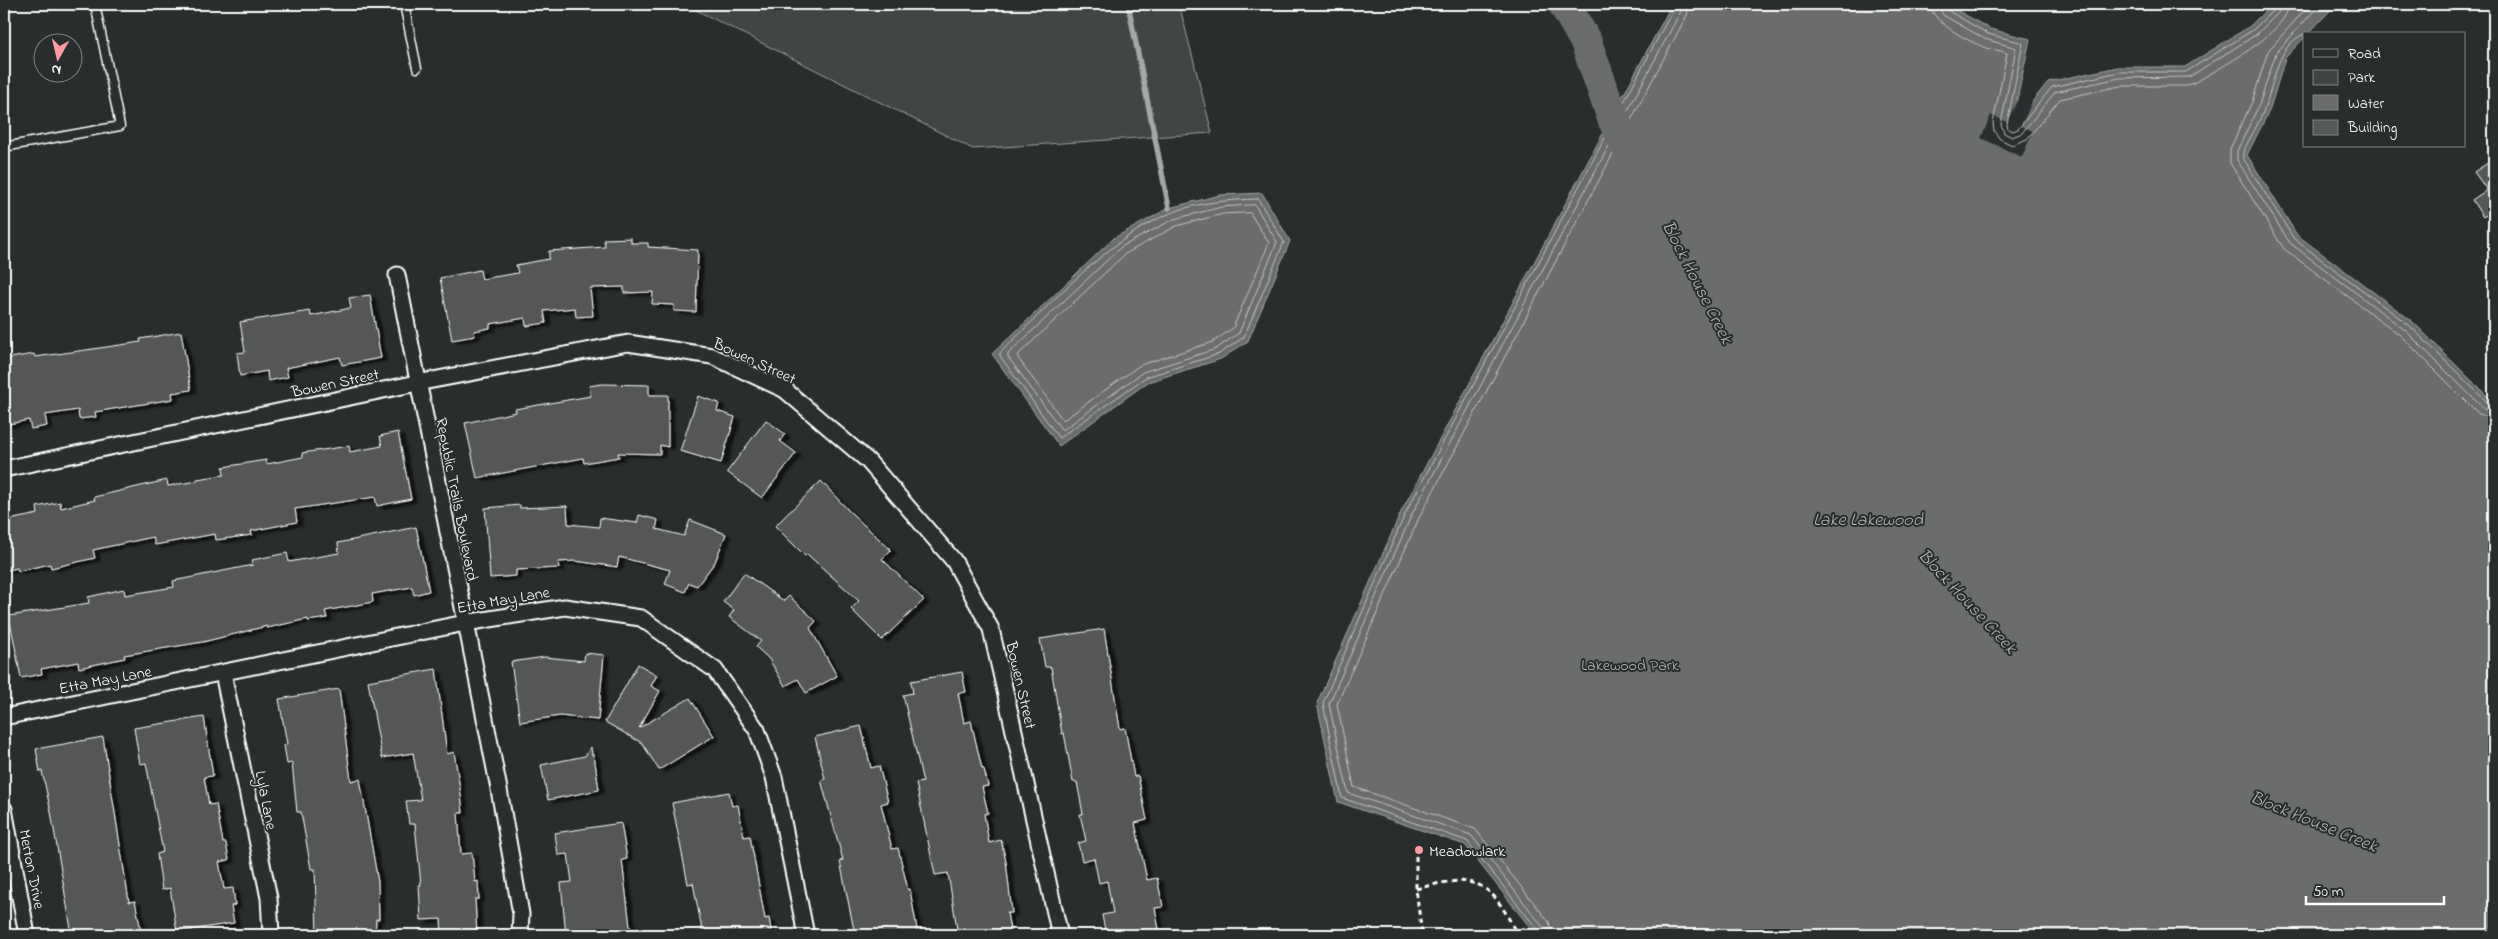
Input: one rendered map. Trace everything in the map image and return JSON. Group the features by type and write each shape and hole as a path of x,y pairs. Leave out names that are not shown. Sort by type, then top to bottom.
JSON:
{"street":[{"name":"Republic Trails Boulevard","path":"397,275 521,914 520,935"},
{"name":"Bowen Street","path":"4,470 417,383 628,343 712,356 785,390 868,462 954,561 991,629 1060,935"},
{"name":"Etta May Lane","path":"4,717 465,623 566,607 641,618 715,670 757,730 774,777 806,935"},
{"name":"Lyla Lane","path":"223,673 269,898 271,935"},
{"name":"Merton Drive","path":"4,809 27,935"}],"lane":[{"path":"4,147 120,126 95,4"},
{"path":"404,4 417,68"}],"path":[{"path":"1416,856 1416,889 1422,935"},
{"path":"1416,889 1460,880 1479,884 1500,905 1517,935"}],"green space":[{"path":"684,4 1179,4 1212,133 973,149"}],"water":[{"name":"Lake Lakewood","path":"1672,4 1946,4 1990,29 2030,39 2011,128 2048,82 2118,67 2185,67 2250,26 2272,4 2336,4 2310,32 2303,32 2303,39 2285,58 2270,109 2247,155 2297,235 2412,321 2494,403 2494,935 1536,935 1465,845 1338,802 1317,703 1402,510"},
{"path":"1262,193 1290,241 1248,341 1221,359 1148,382 1059,446 992,354 1114,238 1169,208 1220,195"}],"pier":[{"path":"2021,92 2015,120 2035,95 2021,126 2033,131 2022,157 1981,138 1991,115 2007,122"}],"building":[{"path":"2494,159 2494,210 2483,217 2472,200 2487,190 2474,172"},
{"path":"631,238 631,243 648,243 648,247 698,250 696,312 674,311 674,305 652,304 653,292 624,293 624,287 590,288 593,316 576,317 575,308 544,311 546,323 526,326 525,318 490,324 490,328 474,331 475,336 452,340 440,278 480,270 482,279 518,273 516,265 549,259 549,251 605,247 604,239"},
{"path":"370,295 381,358 342,365 340,357 286,368 288,377 268,381 267,371 240,376 237,353 245,352 240,322 310,311 311,316 351,308 349,298"},
{"path":"181,332 191,390 172,393 173,399 95,412 96,417 79,419 78,410 45,415 47,426 31,429 29,420 4,425 4,359 34,354 35,357 141,342 140,339"},
{"path":"601,384 649,385 649,395 668,395 668,447 660,445 660,454 618,453 619,457 584,463 583,458 477,478 465,423 516,412 515,409 591,396 589,386"},
{"path":"698,396 719,403 717,411 735,417 721,463 680,451"},
{"path":"766,420 785,434 780,441 796,453 762,498 727,472"},
{"path":"398,432 411,499 377,506 375,497 295,509 297,522 251,531 252,535 216,540 215,534 155,545 153,537 93,550 95,558 51,568 50,564 18,571 17,568 4,571 4,521 38,514 37,507 60,502 61,508 95,500 94,497 167,480 168,486 197,481 197,479 224,475 223,467 266,460 267,464 303,457 302,453 349,446 350,452 382,446 380,436"},
{"path":"821,481 850,512 891,550 882,559 924,600 882,640 851,609 859,601 807,554 805,556 775,526"},
{"path":"520,505 520,508 567,506 568,524 599,527 600,518 637,523 639,515 658,520 656,529 684,536 690,520 726,534 715,562 697,586 689,583 685,592 665,584 670,570 619,557 617,567 575,561 558,562 559,568 516,570 516,576 490,578 485,508"},
{"path":"416,527 429,591 414,595 412,587 372,594 373,602 325,611 327,618 308,621 308,619 267,628 267,626 203,642 124,655 125,658 79,668 78,662 41,669 42,674 21,678 9,616 89,603 88,597 124,589 125,595 174,587 173,581 253,565 252,560 287,553 289,562 339,553 338,543"},
{"path":"744,573 784,601 789,596 816,621 810,628 837,676 806,693 798,679 785,686 769,659 756,647 761,641 729,617 734,610 723,602"},
{"path":"1104,629 1120,729 1125,728 1134,777 1138,776 1147,820 1135,823 1147,880 1157,878 1163,907 1155,908 1160,935 1106,935 1102,915 1113,913 1107,881 1099,883 1094,858 1082,861 1078,843 1086,841 1080,814 1083,814 1077,782 1073,782 1064,733 1062,734 1051,667 1045,667 1040,639"},
{"path":"585,653 604,655 598,720 560,716 520,722 511,662 545,657 584,661"},
{"path":"638,664 657,675 651,686 660,691 639,728 690,698 714,736 659,770 642,743 605,722"},
{"path":"436,669 447,754 454,752 461,795 463,813 458,813 461,854 472,853 475,882 478,881 479,899 475,899 477,935 442,935 441,919 421,920 419,885 421,885 415,824 409,824 406,801 421,800 413,753 382,758 368,681"},
{"path":"962,672 966,692 958,693 964,723 971,721 982,769 984,769 988,786 982,787 988,813 984,814 989,843 1001,840 1006,862 1012,913 1007,913 1011,935 958,935 948,873 935,875 916,783 923,782 903,695 913,693 911,681"},
{"path":"339,689 351,781 360,779 378,882 379,919 376,919 375,935 317,935 315,869 311,869 301,812 297,812 292,763 287,764 284,745 287,744 279,699"},
{"path":"204,717 213,776 204,777 209,805 216,804 223,843 226,843 229,860 219,862 224,889 233,888 235,905 231,906 234,923 177,932 170,888 162,890 157,854 163,852 146,763 140,764 134,728"},
{"path":"861,726 871,768 879,766 888,802 881,804 892,849 898,848 908,890 910,890 918,935 855,935 840,861 843,860 821,780 825,779 815,737"},
{"path":"103,737 129,902 135,901 142,935 72,935 51,812 36,749"},
{"path":"591,747 599,790 548,800 541,765 585,756"},
{"path":"729,792 732,806 738,805 744,837 750,836 765,919 769,918 772,935 703,935 693,883 688,884 672,803"},
{"path":"621,823 627,859 622,860 631,935 566,935 561,883 572,882 568,854 558,855 555,833"}],"waterway":[{"path":"1128,4 1169,208"},
{"name":"Block House Creek","path":"1564,4 1586,42 1614,121 1631,154"}],"place":[{"name":"Meadowlark","path":"1419,850"}],"park label":[{"name":"Lakewood Park","path":"1630,664"}]}
